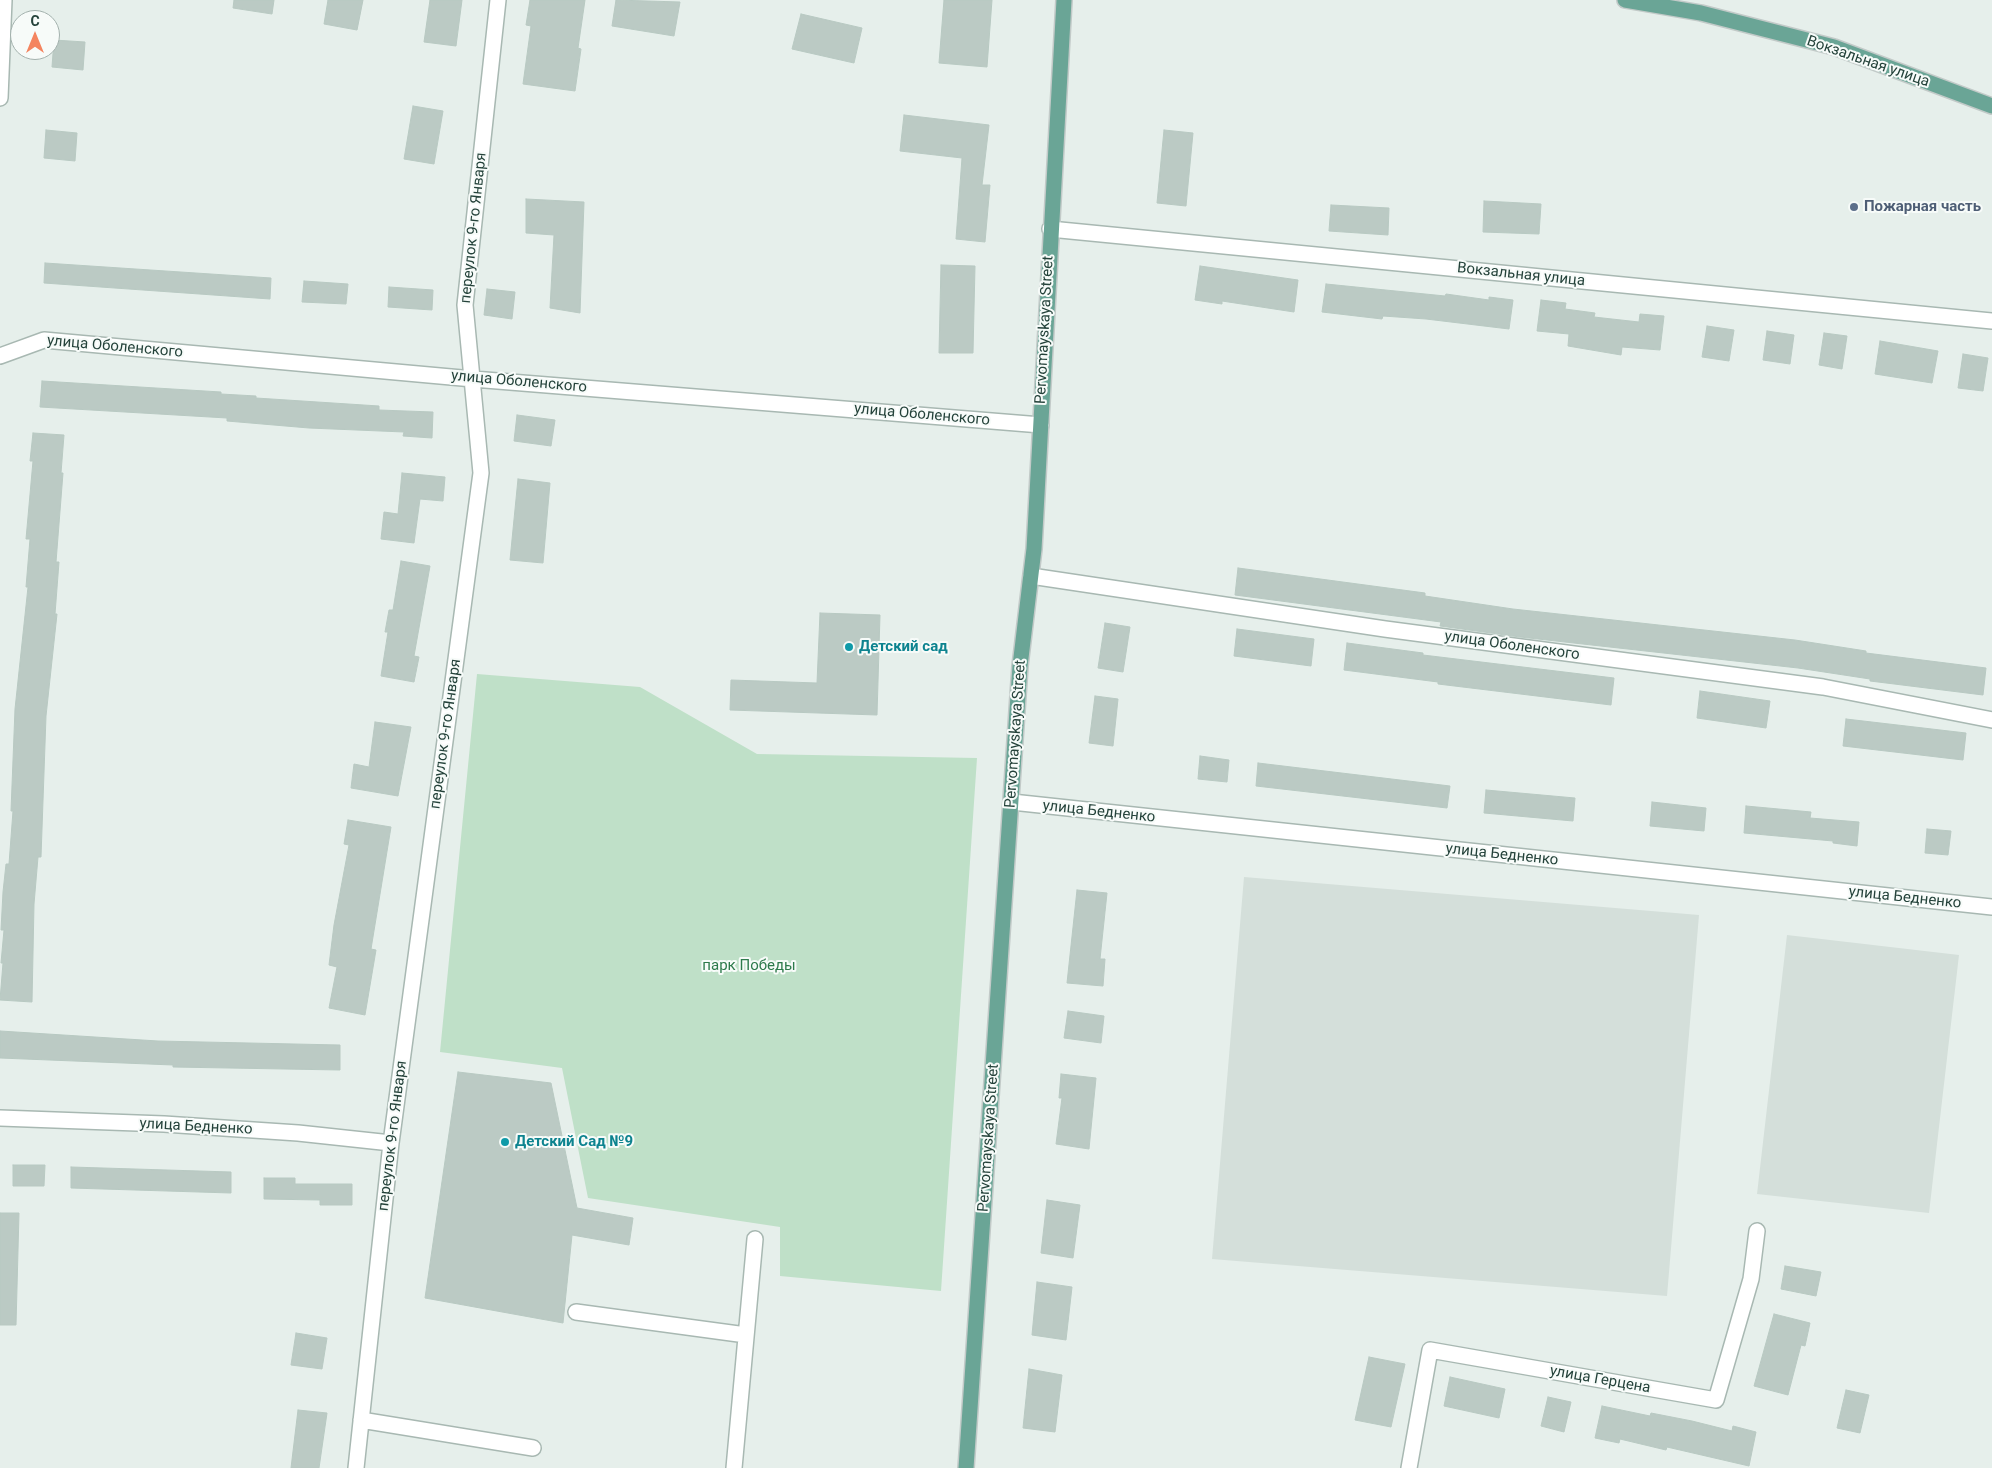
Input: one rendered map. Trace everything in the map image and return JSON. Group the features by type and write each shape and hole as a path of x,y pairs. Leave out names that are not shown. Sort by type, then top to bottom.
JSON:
{"main road":[{"name":"Pervomayskaya Street","path":"966,1468 1020,666 1031,576 1064,0"},
{"name":"Вокзальная улица","path":"1625,0 1701,13 1834,47 1992,106"}],"street":[{"path":"0,98 4,0"},
{"name":"переулок 9-го Января","path":"356,1468 390,1143 481,472 465,305 498,0"},
{"name":"Вокзальная улица","path":"1050,228 1992,321"},
{"name":"улица Оболенского","path":"0,356 44,340 473,379 1040,425"},
{"name":"улица Оболенского","path":"1031,576 1385,629 1823,687 1992,720"},
{"name":"улица Бедненко","path":"1012,802 1992,908"},
{"name":"улица Бедненко","path":"0,1118 183,1125 298,1133 390,1143"},
{"name":"улица Герцена","path":"1409,1468 1430,1350 1716,1400 1751,1279 1757,1232"},
{"path":"734,1468 755,1239"},
{"path":"576,1312 746,1335"},
{"path":"361,1420 534,1448"}],"shaded area":[{"path":"1244,877 1699,915 1667,1296 1212,1259"},
{"path":"1787,935 1959,955 1929,1213 1757,1194"}],"green space":[{"name":"парк Победы","path":"477,674 640,687 757,754 977,758 941,1291 780,1276 780,1227 588,1198 562,1068 440,1052"}],"building":[{"path":"234,0 274,0 272,14 233,8"},
{"path":"328,0 363,0 357,30 324,24"},
{"path":"430,0 462,0 456,46 424,42"},
{"path":"530,0 585,0 578,48 581,49 575,91 523,84 531,26 526,25"},
{"path":"616,0 680,2 674,36 612,26"},
{"path":"944,0 992,0 987,67 939,63"},
{"path":"801,14 862,28 854,63 792,49"},
{"path":"60,40 85,42 83,70 52,67 53,60 60,60"},
{"path":"413,106 443,111 434,164 404,159"},
{"path":"904,115 989,125 982,185 990,185 985,242 956,239 962,158 900,151"},
{"path":"46,130 77,133 75,161 44,158"},
{"path":"1164,130 1193,133 1186,206 1157,203"},
{"path":"526,199 584,202 580,313 550,308 554,235 526,233"},
{"path":"1484,201 1541,204 1539,234 1483,232"},
{"path":"1331,205 1389,208 1388,235 1329,231"},
{"path":"45,263 271,278 270,299 44,283"},
{"path":"941,265 975,266 973,353 939,353"},
{"path":"1200,266 1298,280 1294,312 1222,301 1222,304 1195,300"},
{"path":"304,281 348,284 346,304 302,302"},
{"path":"1326,284 1445,296 1446,294 1489,300 1489,297 1513,300 1509,329 1426,319 1383,316 1382,319 1322,312"},
{"path":"389,287 433,290 432,310 388,307"},
{"path":"487,289 515,292 512,319 484,315"},
{"path":"1541,300 1566,303 1565,309 1595,313 1594,317 1639,322 1640,314 1664,316 1660,350 1622,347 1621,355 1568,346 1569,334 1537,331"},
{"path":"1707,326 1734,330 1729,361 1702,357"},
{"path":"1767,331 1794,335 1790,364 1763,360"},
{"path":"1824,333 1847,336 1842,369 1819,365"},
{"path":"1880,341 1938,351 1932,383 1875,374"},
{"path":"1963,354 1988,358 1983,391 1958,388"},
{"path":"42,381 221,392 221,394 256,396 256,398 379,406 379,410 433,412 432,438 403,436 404,432 309,428 227,421 227,418 40,407"},
{"path":"517,415 555,420 551,446 514,441"},
{"path":"33,433 64,435 56,562 59,562 55,614 57,614 46,716 41,857 38,857 34,904 32,1002 0,1000 4,930 1,930 3,892 6,864 9,864 13,811 11,811 15,709 28,587 26,587 30,539 26,539 33,461 30,461"},
{"path":"402,473 445,477 443,501 420,499 414,543 381,539 384,512 398,514"},
{"path":"518,479 550,483 543,563 510,560"},
{"path":"401,561 430,566 414,656 419,657 414,682 381,676 388,632 385,632 389,610 393,610"},
{"path":"1238,568 1425,593 1425,596 1513,609 1795,640 1866,651 1866,653 1986,668 1983,695 1870,681 1870,679 1798,668 1520,637 1440,626 1441,622 1235,595"},
{"name":"Детский сад","path":"820,613 880,615 877,715 730,710 731,680 817,683"},
{"path":"1105,623 1130,627 1123,672 1098,668"},
{"path":"1237,629 1314,639 1311,666 1234,656"},
{"path":"1347,643 1423,653 1423,655 1614,678 1611,705 1438,684 1438,682 1344,670"},
{"path":"1700,691 1770,701 1766,728 1697,718"},
{"path":"1095,696 1118,699 1113,746 1089,743"},
{"path":"1846,719 1966,733 1963,760 1843,746"},
{"path":"375,722 411,727 398,796 351,788 354,764 369,767"},
{"path":"1200,756 1229,760 1227,782 1198,779"},
{"path":"1258,763 1450,786 1447,808 1256,786"},
{"path":"1486,790 1575,798 1573,821 1484,813"},
{"path":"1652,802 1706,808 1704,831 1650,826"},
{"path":"1746,806 1811,812 1810,818 1859,822 1857,846 1833,843 1833,841 1744,833"},
{"path":"348,820 391,827 371,949 376,950 365,1015 329,1008 337,967 329,965 334,925 349,845 344,844"},
{"path":"1927,829 1951,831 1948,855 1925,853"},
{"path":"1077,890 1107,893 1100,959 1105,959 1103,986 1067,983"},
{"path":"1068,1011 1104,1016 1101,1043 1064,1038"},
{"path":"0,1031 158,1041 340,1045 340,1070 173,1067 173,1065 0,1058"},
{"name":"Детский Сад №9","path":"458,1072 551,1083 577,1208 633,1218 629,1245 572,1235 563,1323 425,1298"},
{"path":"1061,1074 1096,1078 1089,1149 1056,1144 1062,1098 1059,1098"},
{"path":"13,1165 45,1165 44,1186 13,1186"},
{"path":"71,1167 231,1172 231,1193 71,1188"},
{"path":"264,1178 295,1178 295,1184 352,1184 352,1205 320,1205 320,1200 264,1199"},
{"path":"1047,1200 1080,1205 1073,1258 1041,1253"},
{"path":"0,1213 19,1213 16,1325 0,1325"},
{"path":"1785,1266 1821,1272 1816,1296 1781,1289"},
{"path":"1037,1282 1072,1287 1066,1340 1032,1335"},
{"path":"1774,1314 1810,1323 1805,1346 1801,1345 1788,1395 1754,1386"},
{"path":"296,1333 327,1338 322,1369 291,1365"},
{"path":"1369,1357 1405,1364 1391,1427 1355,1420"},
{"path":"1029,1369 1062,1375 1055,1432 1023,1428"},
{"path":"1450,1377 1505,1389 1499,1418 1444,1406"},
{"path":"1846,1390 1869,1395 1860,1433 1837,1428"},
{"path":"1548,1397 1571,1402 1564,1432 1541,1426"},
{"path":"1602,1406 1650,1416 1651,1413 1732,1431 1733,1426 1756,1432 1749,1466 1667,1447 1666,1450 1620,1439 1619,1443 1595,1438"},
{"path":"298,1410 327,1413 319,1468 291,1468"}],"place":[{"name":"Пожарная часть","path":"1854,207"},
{"name":"Детский сад","path":"849,647"},
{"name":"Детский Сад №9","path":"505,1142"}]}
